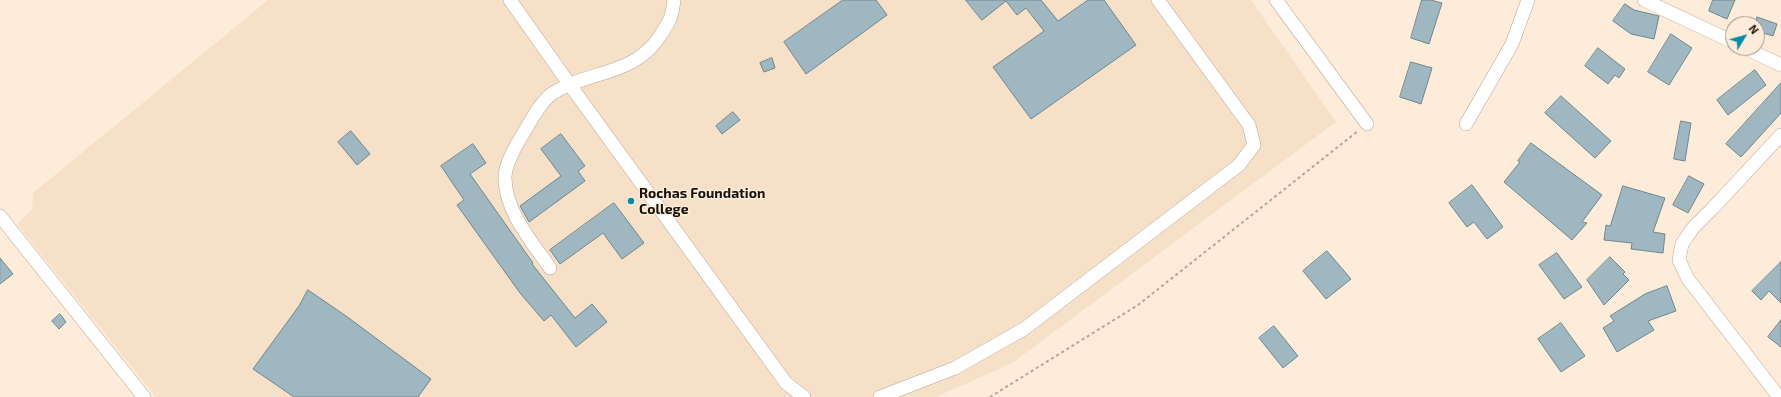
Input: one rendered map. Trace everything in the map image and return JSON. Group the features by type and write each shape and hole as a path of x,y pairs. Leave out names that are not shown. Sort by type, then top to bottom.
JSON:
{"street":[{"path":"510,0 786,383 804,397"},
{"path":"550,268 515,217 510,202 505,176 512,154 535,114 552,94 570,85 634,62 655,44 672,19 674,0"},
{"path":"880,397 955,368 1024,329 1239,165 1254,146 1249,125 1158,0"},
{"path":"1276,0 1367,124"},
{"path":"1466,124 1512,44 1528,0"},
{"path":"1644,0 1725,38"},
{"path":"1762,56 1781,65"},
{"path":"1779,397 1688,279 1680,260 1682,244 1693,228 1781,135"},
{"path":"0,216 144,397"}],"path":[{"path":"990,397 1138,305 1367,124"}],"shaded area":[{"name":"Rochas Foundation College","path":"268,0 1251,0 1336,122 1012,363 936,397 156,397 17,224 32,210 33,193"}],"building":[{"path":"843,0 876,0 887,15 806,74 784,42"},
{"path":"966,0 1041,0 1058,21 1088,0 1104,0 1136,45 1031,119 993,67 1044,31 1026,8 1017,15 1006,1 982,20"},
{"path":"1422,0 1431,0 1442,3 1429,44 1411,38"},
{"path":"1713,0 1735,0 1728,16 1725,16 1725,18 1709,11"},
{"path":"1625,4 1634,10 1659,16 1654,39 1631,34 1613,21"},
{"path":"1765,20 1777,24 1773,36 1765,34"},
{"path":"1671,34 1692,48 1669,85 1648,72"},
{"path":"1598,48 1625,69 1619,78 1615,75 1608,84 1585,66"},
{"path":"772,58 775,68 764,72 760,63"},
{"path":"1411,62 1432,68 1421,104 1400,97"},
{"path":"1755,70 1766,85 1728,115 1717,100"},
{"path":"1781,83 1781,113 1741,157 1726,144"},
{"path":"1561,96 1611,141 1595,158 1545,113"},
{"path":"733,112 740,120 722,134 716,126"},
{"path":"1681,121 1691,123 1685,161 1674,159"},
{"path":"351,131 370,154 357,165 338,142"},
{"path":"561,134 585,166 578,171 585,181 529,222 520,206 561,176 541,149"},
{"path":"1531,143 1602,195 1582,222 1587,223 1572,240 1504,182 1520,162 1518,161"},
{"path":"473,144 486,163 470,174 533,263 532,264 575,318 592,304 607,322 576,347 551,315 544,321 520,293 457,205 464,200 441,166"},
{"path":"1689,176 1704,184 1688,213 1673,205"},
{"path":"1472,185 1503,227 1487,239 1474,222 1467,227 1449,203"},
{"path":"1623,186 1665,198 1653,232 1665,234 1663,253 1631,249 1632,243 1604,240 1606,225 1610,226"},
{"path":"614,203 644,243 622,259 603,233 560,264 550,250"},
{"path":"1327,251 1351,279 1326,299 1303,271"},
{"path":"1557,253 1582,287 1564,299 1539,265"},
{"path":"1610,257 1625,272 1623,274 1629,280 1604,305 1587,280"},
{"path":"0,258 13,274 0,284"},
{"path":"1781,262 1781,303 1769,291 1761,300 1752,291"},
{"path":"1667,286 1676,311 1648,321 1654,330 1617,352 1603,328 1614,321 1610,316 1645,294"},
{"path":"308,290 346,316 431,379 418,397 294,397 253,369 299,306"},
{"path":"60,314 66,322 59,329 52,321"},
{"path":"1781,320 1781,347 1768,337"},
{"path":"1561,323 1585,356 1561,372 1538,339"},
{"path":"1274,326 1298,356 1283,368 1259,338"}],"place":[{"name":"Rochas Foundation College","path":"631,201"}]}
